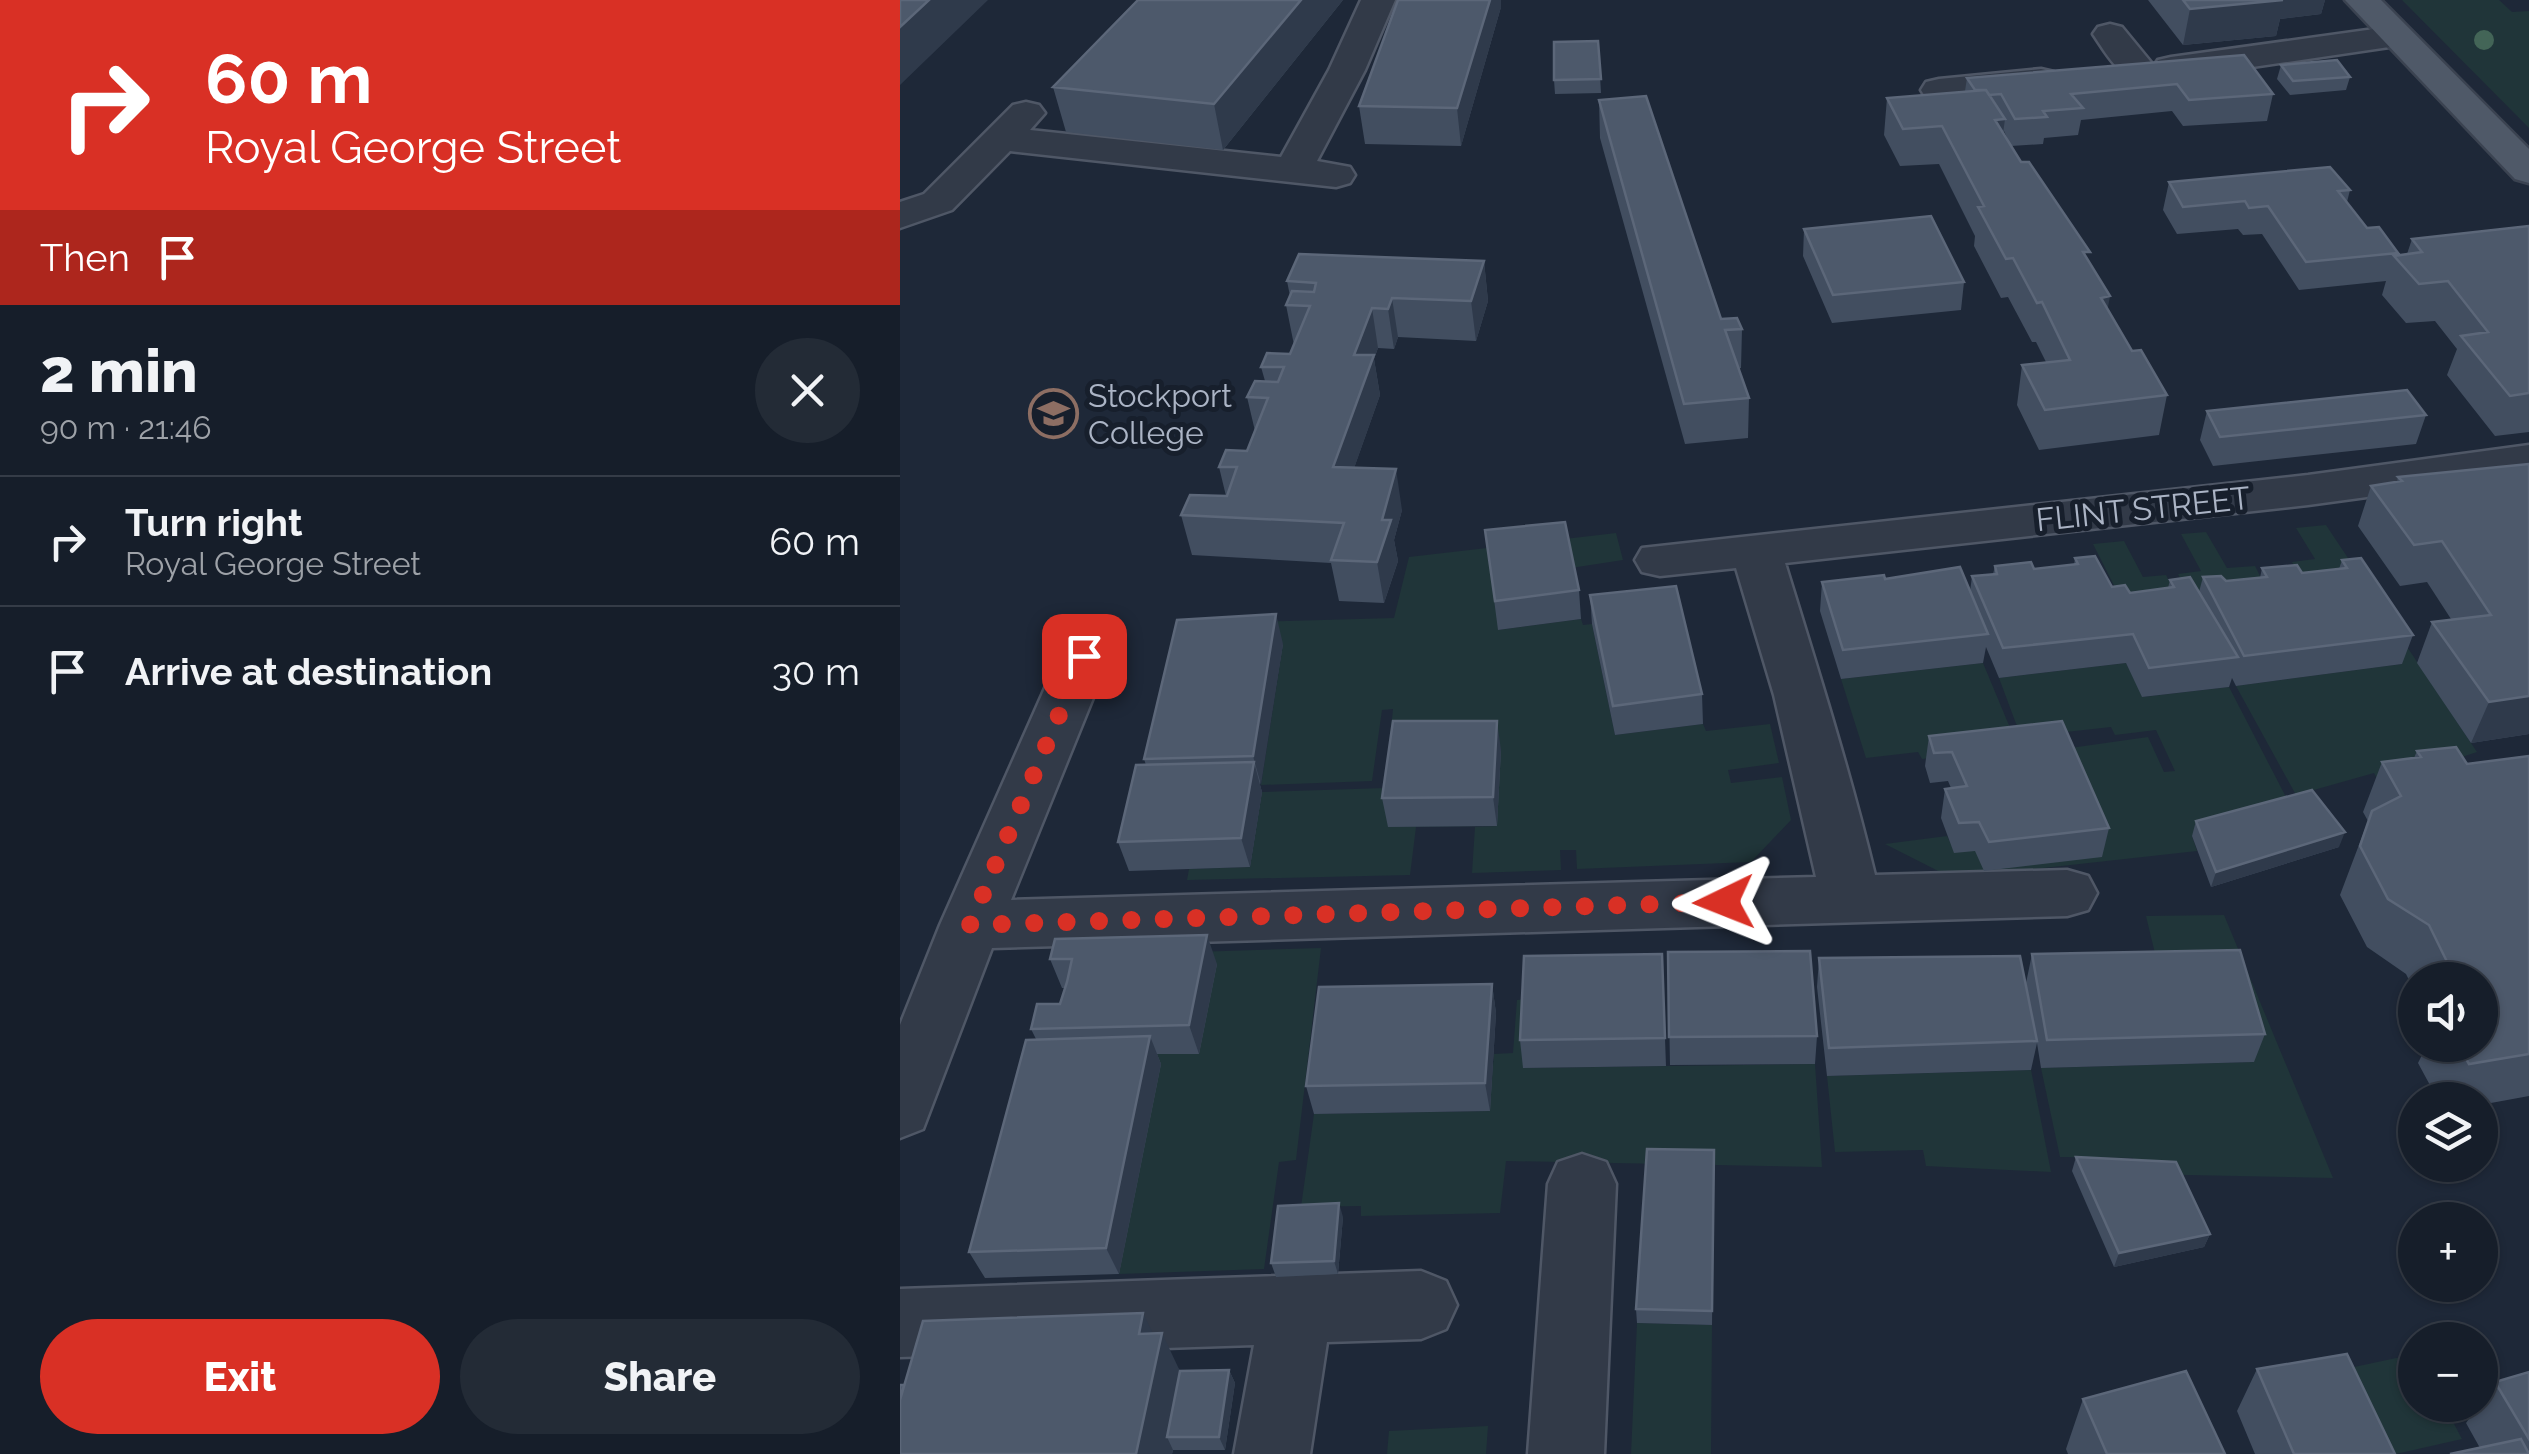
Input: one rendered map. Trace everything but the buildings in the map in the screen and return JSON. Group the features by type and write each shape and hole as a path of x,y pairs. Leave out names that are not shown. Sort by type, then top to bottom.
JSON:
{"main road":[{"path":"2362,0 2529,171"}],"street":[{"path":"1293,170 1347,70 1378,0"},
{"path":"2110,34 2140,71"},
{"path":"1939,90 2140,71 2396,36"},
{"path":"900,216 938,202 1014,126 1336,176"},
{"name":"FLINT STREET","path":"1660,560 2308,490 2529,460"},
{"path":"1757,552 1820,768 1851,898"},
{"path":"900,1109 970,925 1084,656"},
{"path":"970,925 2067,893"},
{"path":"1566,1454 1582,1184"},
{"path":"900,1323 1421,1305"},
{"path":"1272,1454 1296,1310"}],"green space":[{"path":"2402,0 2499,0 2512,12 2529,11 2529,128"},
{"path":"2326,525 2477,752 2380,784 2374,773 2296,795 2236,686 2402,664 2360,600 2315,600 2292,562 2315,559 2296,528"},
{"path":"2206,532 2227,568 2255,566 2270,596 2195,607 2178,574 2201,571 2181,534"},
{"path":"1616,533 1623,560 1571,568 1498,630 1581,619 1583,625 1592,624 1615,735 1703,724 1706,731 1770,724 1779,763 1728,770 1731,783 1782,777 1791,820 1751,862 1577,869 1576,850 1560,850 1561,870 1472,873 1475,827 1496,826 1388,827 1416,827 1410,875 1187,880 1189,869 1250,867 1262,792 1385,788 1393,709 1382,710 1372,781 1261,785 1283,644 1219,623 1394,618 1409,557"},
{"path":"2124,541 2143,577 2166,575 2183,607 2128,613 2093,544"},
{"path":"1983,663 2018,747 1922,759 1918,752 1866,758 1841,679"},
{"path":"2126,663 2143,697 2229,687 2287,799 2192,836 2197,851 1952,878 1885,844 1947,836 1955,852 2056,750 2148,737 2164,772 2175,771 2156,730 2115,735 2111,727 2021,737 1999,678"},
{"path":"2224,915 2333,1178 2137,1174 2133,1158 2060,1157 2041,1068 2253,1062 2159,970 2146,916"},
{"path":"1321,948 1296,1160 1279,1162 1264,1269 1119,1274 1129,1220 1101,955"},
{"path":"1527,999 1524,1068 1815,1064 1822,1167 1506,1161 1500,1213 1361,1216 1361,1206 1301,1207 1314,1114 1489,1111 1494,1054 1513,1053 1517,1000"},
{"path":"2031,1070 2051,1172 1926,1166 1923,1150 1835,1152 1827,1076"},
{"path":"1637,1323 1712,1325 1711,1454 1631,1454"},
{"path":"2398,1358 2398,1422 2453,1422 2462,1439 2396,1454 2378,1454 2340,1370"},
{"path":"1488,1426 1486,1454 1387,1454 1389,1431"}],"place":[{"name":"Stockport College","path":"1053,414"}],"route":[{"path":"1084,656 970,925 1724,902"}]}
